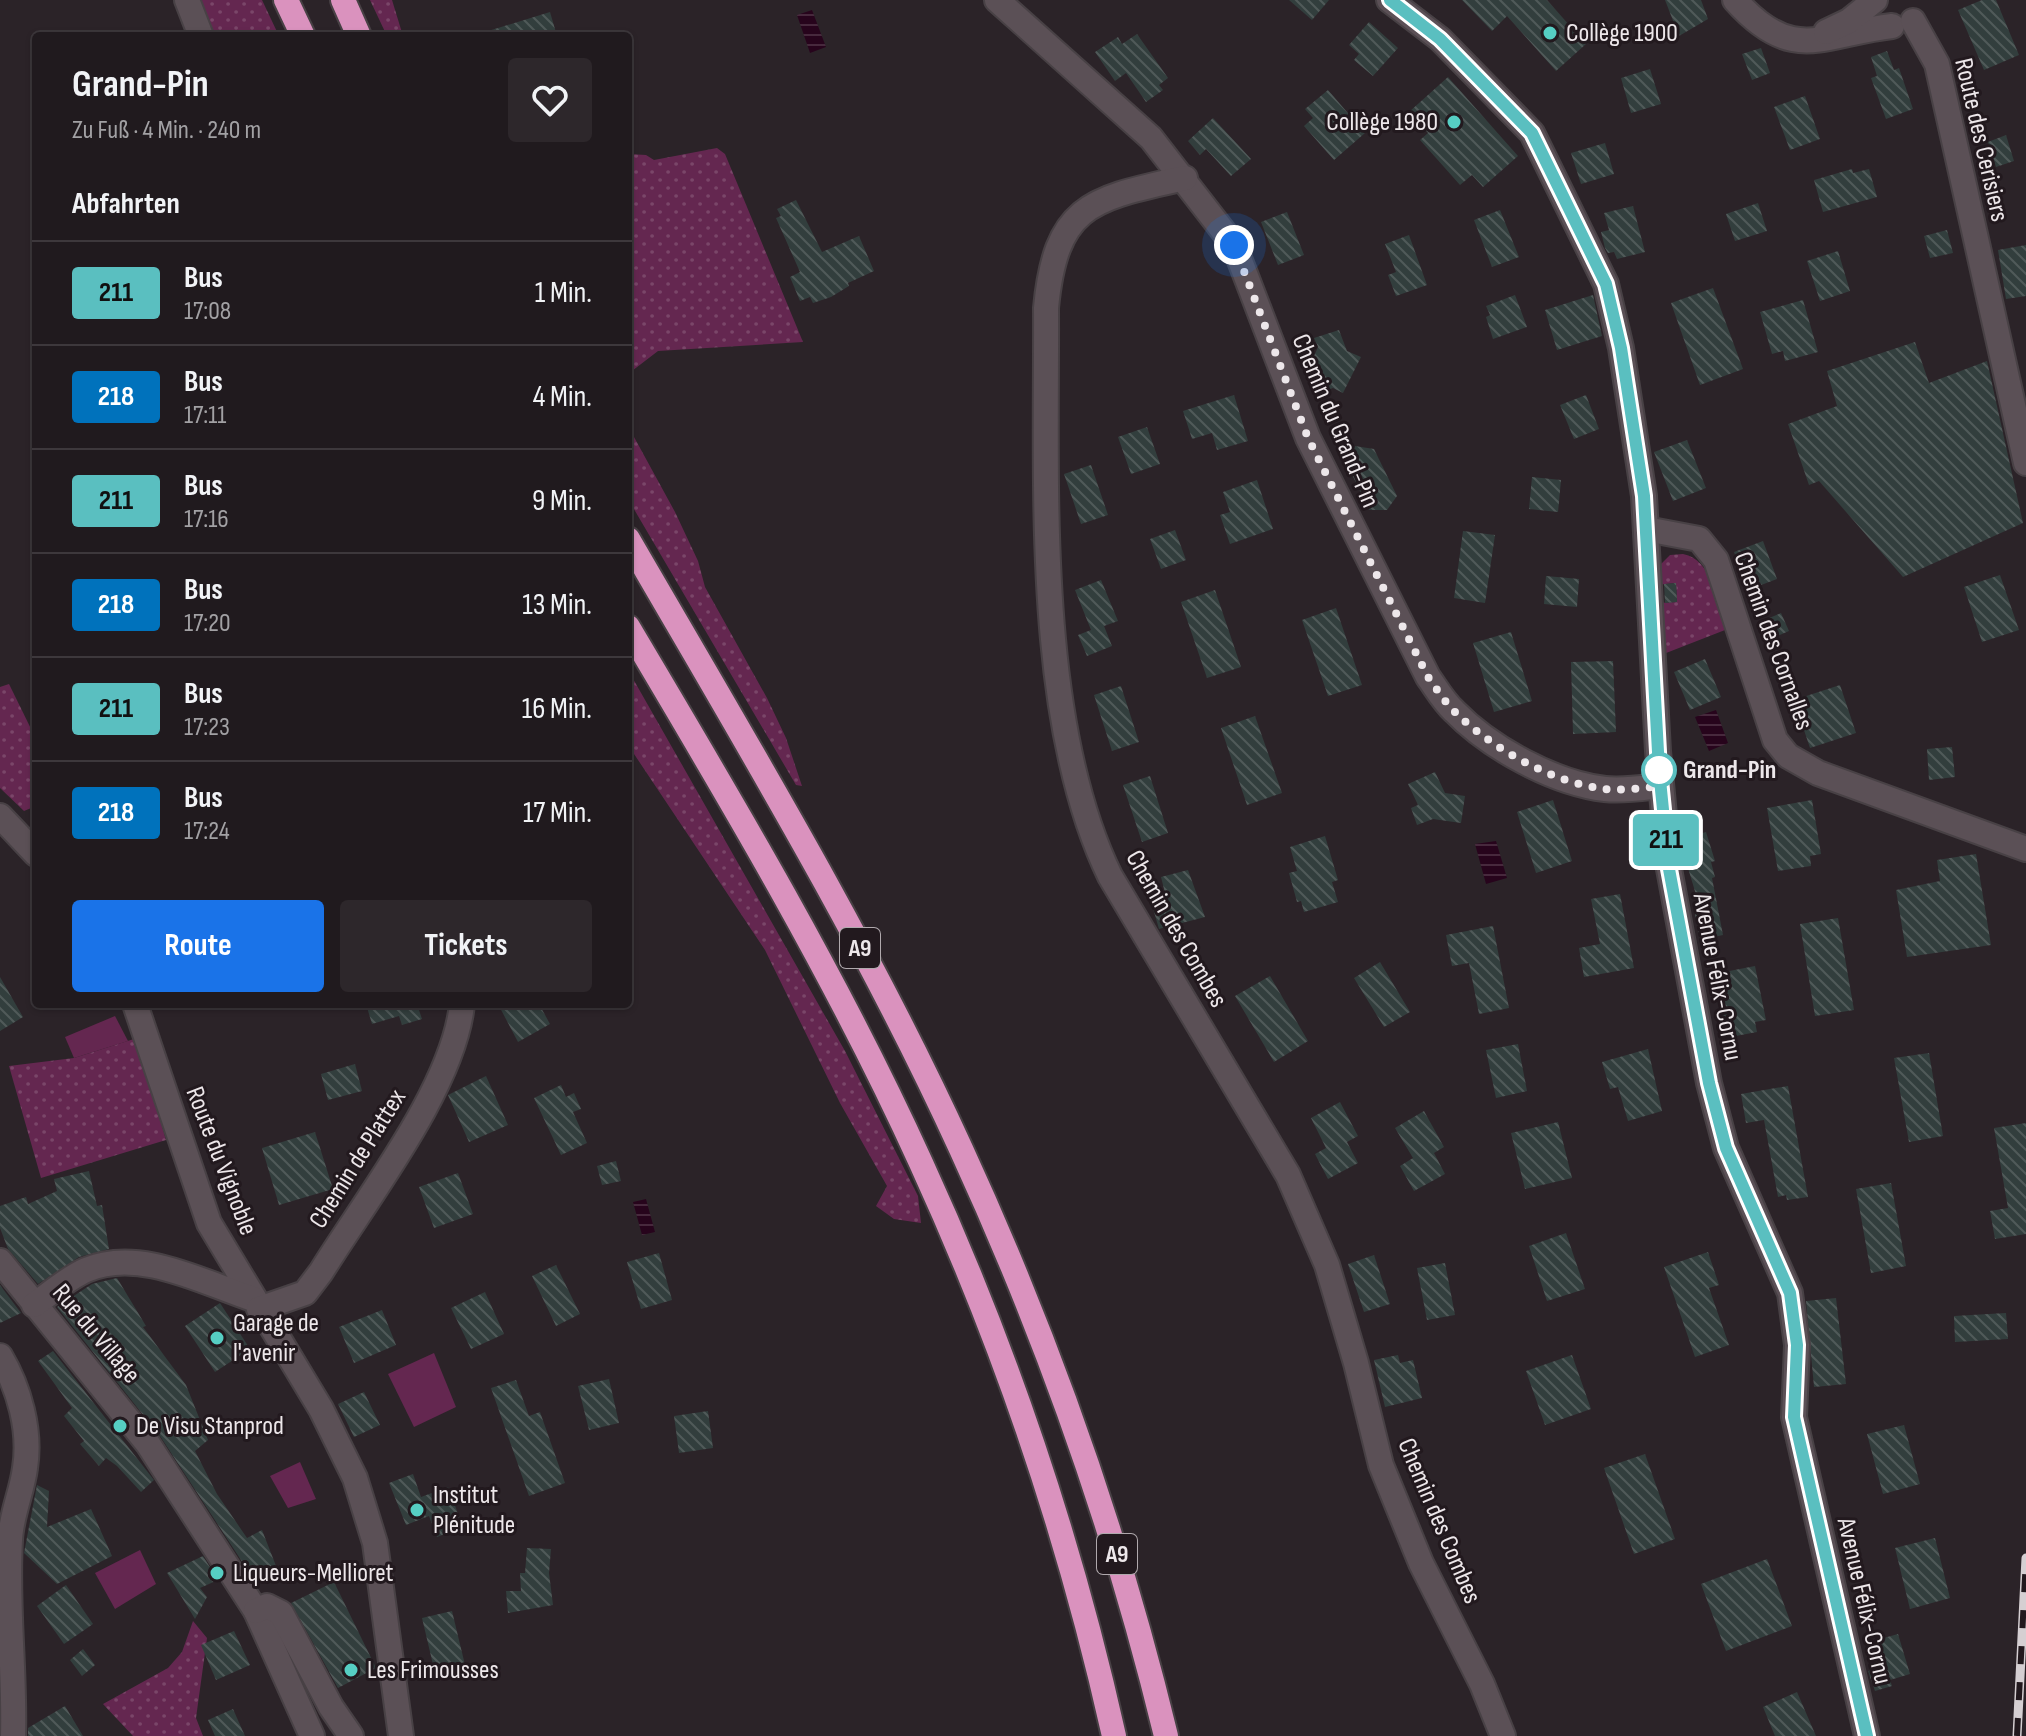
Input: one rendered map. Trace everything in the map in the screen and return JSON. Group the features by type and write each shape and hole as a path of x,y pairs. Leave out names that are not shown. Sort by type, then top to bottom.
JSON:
{"highway":[{"path":"286,0 301,32"},
{"path":"343,0 357,32"},
{"name":"A9","path":"632,546 816,867 919,1061 999,1236 1056,1375 1121,1566 1166,1736"},
{"name":"A9","path":"632,634 784,897 883,1083 957,1243 1014,1390 1073,1573 1114,1736"}],"street":[{"path":"187,0 199,32"},
{"name":"Chemin du Grand-Pin","path":"997,0 1151,138 1234,245 1308,438 1428,677 1453,710 1480,732 1530,763 1582,785 1609,790 1660,786"},
{"name":"Avenue Félix-Cornu","path":"1389,0 1440,39 1532,133 1606,284 1621,348 1646,529 1660,786 1669,869 1709,1083 1726,1148 1790,1293 1797,1345 1793,1390 1796,1429 1867,1736"},
{"path":"1735,0 1754,22 1789,39 1832,40 1909,16"},
{"path":"1789,39 1834,29 1875,0"},
{"name":"Route des Cerisiers","path":"1875,0 1881,19 1909,16 1937,64 2026,463"},
{"name":"Chemin des Combes","path":"1185,178 1091,204 1065,231 1049,273 1046,308 1049,547 1064,723 1092,838 1110,876 1288,1175 1327,1265 1356,1363 1381,1465 1421,1563 1482,1684 1503,1736"},
{"name":"Chemin des Cornalles","path":"1646,529 1699,539 1716,560 1775,740 1788,756 1818,773 2026,849"},
{"path":"0,816 32,850"},
{"name":"Route du Vignoble","path":"136,1008 209,1223 321,1409 355,1478 375,1543 401,1736"},
{"name":"Chemin de Plattex","path":"256,1304 305,1293 321,1272 426,1106 459,1033 462,1008"},
{"name":"Rue du Village","path":"0,1261 148,1444 256,1611 312,1736"},
{"path":"34,1305 84,1271 112,1261 136,1261 256,1304"},
{"path":"0,1356 19,1399 27,1441 25,1469 10,1538 16,1692 13,1736"},
{"path":"256,1611 267,1606 281,1613 351,1736"}],"shaded area":[{"path":"187,0 262,0 277,32 199,32"},
{"path":"370,0 392,0 402,32 385,32"},
{"path":"812,10 826,47 810,53 797,15"},
{"path":"717,148 725,154 803,342 658,351 632,371 632,154 646,155 654,160"},
{"path":"632,433 675,512 698,561 705,587 786,738 802,786 796,785 632,506"},
{"path":"1683,554 1701,564 1707,574 1725,630 1661,655 1658,603 1677,602 1676,583 1656,585 1657,568 1670,555"},
{"path":"632,677 845,1051 918,1196 921,1223 894,1219 876,1206 887,1186 840,1103 765,950 632,751"},
{"path":"9,684 32,731 32,808 24,811 0,788 0,687"},
{"path":"1716,710 1728,743 1709,751 1695,717"},
{"path":"1496,841 1507,878 1486,884 1475,844"},
{"path":"115,1016 128,1041 74,1058 65,1037"},
{"path":"137,1038 166,1140 41,1178 9,1066 74,1058"},
{"path":"646,1199 655,1232 642,1235 633,1202"},
{"path":"434,1353 456,1407 414,1427 388,1374"},
{"path":"300,1462 316,1499 288,1508 270,1476"},
{"path":"140,1550 156,1584 115,1609 95,1573"},
{"path":"193,1621 207,1638 196,1718 203,1736 133,1736 103,1704 168,1668 182,1652"}],"building":[{"path":"1289,0 1329,0 1312,20"},
{"name":"Collège 1900","path":"1462,0 1547,0 1586,44 1556,71 1507,16 1492,31"},
{"path":"1665,0 1701,0 1708,19 1679,36"},
{"path":"1982,0 1996,0 2019,55 1984,70 1958,10"},
{"path":"550,12 556,32 485,32"},
{"path":"1369,22 1398,48 1373,76 1354,60 1359,54 1349,45"},
{"path":"1137,34 1168,78 1159,85 1163,90 1146,102 1126,73 1115,81 1095,52 1118,37 1122,44"},
{"path":"1761,48 1770,73 1752,80 1742,54"},
{"path":"1887,51 1894,70 1899,68 1913,109 1886,119 1871,78 1877,76 1871,57"},
{"path":"1650,69 1661,104 1631,113 1621,78"},
{"name":"Collège 1980","path":"1448,77 1518,156 1483,187 1472,175 1460,185 1420,140 1428,133 1409,112"},
{"path":"1328,90 1365,133 1334,160 1304,126 1313,118 1305,109"},
{"path":"1805,96 1820,139 1790,150 1774,107"},
{"path":"1213,118 1251,159 1231,176 1206,149 1200,155 1188,141"},
{"path":"2006,135 2014,161 1996,167 1988,142"},
{"path":"1605,143 1614,174 1581,184 1571,153"},
{"path":"1852,169 1853,173 1869,169 1877,197 1823,212 1814,180"},
{"path":"796,200 822,252 859,236 874,271 848,283 849,286 831,297 813,303 810,297 800,301 790,277 800,272 776,218 781,216 777,209"},
{"path":"1758,203 1767,231 1735,241 1726,214"},
{"path":"1633,206 1645,252 1617,259 1614,252 1608,253 1605,248 1601,232 1609,230 1604,213"},
{"path":"1500,210 1519,257 1492,267 1474,220"},
{"path":"1287,212 1304,255 1278,265 1261,222"},
{"path":"1947,230 1953,253 1930,258 1924,236"},
{"path":"1409,235 1427,285 1396,296 1388,275 1396,272 1385,244"},
{"path":"2026,245 2026,296 2006,299 1998,250"},
{"path":"1838,251 1850,291 1820,301 1807,261"},
{"path":"1713,288 1743,369 1700,385 1671,303"},
{"path":"1515,295 1527,327 1493,339 1486,306"},
{"path":"1593,295 1602,336 1557,350 1545,310"},
{"path":"1803,300 1818,352 1785,361 1783,351 1772,354 1760,312"},
{"path":"1339,330 1347,351 1361,357 1343,393 1333,388 1322,392 1311,363 1318,347 1314,338"},
{"path":"1915,342 1929,383 1987,361 2023,523 1903,577 1819,481 1809,485 1788,424 1837,406 1827,371"},
{"path":"1234,395 1248,441 1217,450 1212,433 1192,439 1183,411"},
{"path":"1586,395 1599,429 1574,439 1560,405"},
{"path":"1147,427 1160,464 1131,474 1118,437"},
{"path":"1687,440 1706,488 1673,501 1654,452"},
{"path":"1355,446 1374,449 1397,496 1387,510 1369,510 1347,464"},
{"path":"1091,465 1108,515 1081,524 1064,474"},
{"path":"1532,477 1561,480 1558,512 1529,509"},
{"path":"1257,480 1273,529 1230,544 1220,515 1230,512 1223,492"},
{"path":"1175,530 1186,560 1161,569 1150,539"},
{"path":"1463,531 1495,535 1485,603 1454,598"},
{"path":"1763,541 1777,579 1748,590 1734,552"},
{"path":"2000,575 2019,630 1982,642 1964,587"},
{"path":"1546,576 1579,579 1577,607 1544,604"},
{"path":"1101,580 1118,621 1104,626 1112,646 1087,656 1078,635 1091,630 1075,590"},
{"path":"1676,583 1677,602 1665,603 1664,584"},
{"path":"1215,590 1241,667 1207,678 1181,602"},
{"path":"1336,608 1362,685 1328,696 1302,620"},
{"path":"1781,613 1789,631 1770,639 1762,621"},
{"path":"1511,632 1532,701 1494,712 1473,643"},
{"path":"1705,659 1721,697 1690,710 1674,672"},
{"path":"1613,661 1616,732 1573,734 1571,662"},
{"path":"1840,685 1856,733 1810,748 1794,700"},
{"path":"1121,686 1139,742 1112,751 1094,695"},
{"path":"1255,716 1282,793 1247,805 1221,728"},
{"path":"1952,747 1955,777 1929,780 1927,749"},
{"path":"1435,772 1445,793 1465,796 1461,823 1433,819 1417,825 1411,808 1418,805 1408,784"},
{"path":"1150,776 1168,833 1142,842 1123,785"},
{"path":"1553,800 1572,861 1536,873 1517,812"},
{"path":"1812,800 1821,854 1810,856 1811,866 1778,871 1767,808"},
{"path":"1706,832 1715,861 1711,862 1715,877 1712,878 1723,935 1700,940 1694,909 1700,908 1688,868 1684,869 1681,839"},
{"path":"1325,836 1338,880 1332,882 1338,902 1304,912 1301,901 1297,902 1289,873 1297,871 1290,847"},
{"path":"1976,854 1991,945 1907,957 1896,890 1940,881 1937,860"},
{"path":"1188,870 1205,917 1159,929 1152,905 1167,901 1161,877"},
{"path":"1620,894 1634,968 1584,977 1579,948 1600,944 1591,899"},
{"path":"1838,918 1854,1010 1815,1016 1800,924"},
{"path":"1493,926 1509,1008 1479,1014 1469,963 1452,966 1446,935"},
{"path":"1380,962 1410,1012 1384,1027 1354,978"},
{"path":"1755,966 1766,1020 1755,1022 1757,1032 1725,1038 1714,974"},
{"path":"1270,976 1308,1041 1274,1062 1235,996"},
{"path":"0,977 23,1017 0,1031"},
{"path":"367,1008 425,1008 419,1010 422,1019 402,1025 399,1016 372,1024"},
{"path":"500,1008 541,1008 550,1024 518,1042"},
{"path":"1518,1044 1527,1091 1496,1098 1486,1050"},
{"path":"1648,1049 1662,1111 1628,1121 1618,1087 1610,1089 1602,1062"},
{"path":"1929,1053 1943,1136 1909,1142 1894,1058"},
{"path":"355,1064 362,1091 328,1100 321,1074"},
{"path":"486,1076 508,1125 469,1142 448,1095"},
{"path":"561,1085 566,1097 574,1093 581,1109 573,1112 587,1143 561,1155 534,1098"},
{"path":"1788,1086 1808,1197 1787,1200 1786,1195 1778,1197 1764,1120 1746,1123 1741,1094"},
{"path":"1340,1102 1358,1136 1347,1142 1358,1163 1328,1179 1315,1154 1326,1148 1311,1118"},
{"path":"1424,1111 1444,1147 1434,1153 1445,1174 1414,1191 1400,1166 1413,1158 1395,1128"},
{"path":"1558,1122 1572,1178 1525,1189 1511,1133"},
{"path":"2026,1123 2026,1234 1995,1239 1990,1211 2008,1208 1994,1128"},
{"path":"315,1132 333,1189 279,1205 262,1148"},
{"path":"616,1161 621,1181 602,1185 597,1166"},
{"path":"89,1171 97,1206 102,1205 109,1249 79,1257 38,1284 8,1249 0,1228 0,1206 26,1197 28,1204 57,1191 54,1179"},
{"path":"458,1173 473,1214 434,1228 419,1187"},
{"path":"1891,1183 1906,1266 1871,1273 1856,1189"},
{"path":"1566,1233 1585,1289 1547,1301 1529,1246"},
{"path":"1708,1252 1719,1285 1709,1288 1729,1345 1695,1357 1664,1267"},
{"path":"659,1253 672,1300 641,1309 627,1262"},
{"path":"1374,1255 1390,1304 1364,1312 1348,1264"},
{"path":"1445,1263 1455,1315 1427,1320 1417,1268"},
{"path":"556,1265 580,1314 556,1326 532,1276"},
{"path":"117,1278 146,1326 143,1327 186,1385 208,1440 195,1451 217,1494 247,1538 262,1530 278,1571 256,1583 160,1436 57,1307 92,1284"},
{"path":"0,1285 21,1313 0,1323"},
{"path":"485,1292 504,1334 471,1349 451,1308"},
{"path":"1836,1298 1846,1384 1814,1387 1806,1301"},
{"path":"220,1303 250,1349 215,1372 185,1326"},
{"path":"382,1310 396,1345 354,1363 339,1327"},
{"path":"2006,1313 2008,1339 1955,1342 1954,1316"},
{"path":"53,1351 154,1480 141,1492 117,1466 106,1458 99,1466 80,1444 84,1441 64,1416 72,1408 38,1361"},
{"path":"1398,1355 1400,1363 1413,1360 1422,1398 1385,1407 1374,1360"},
{"path":"1572,1355 1591,1409 1545,1425 1526,1371"},
{"path":"609,1379 619,1423 589,1430 578,1386"},
{"path":"516,1380 529,1416 540,1412 565,1483 529,1496 491,1388"},
{"path":"364,1392 380,1425 354,1437 338,1404"},
{"path":"708,1411 713,1448 679,1453 674,1416"},
{"path":"1904,1425 1920,1484 1883,1494 1867,1434"},
{"path":"1645,1454 1675,1539 1634,1554 1604,1468"},
{"path":"413,1474 421,1497 448,1487 463,1527 437,1537 429,1516 406,1525 389,1483"},
{"path":"37,1485 49,1491 47,1527 91,1509 112,1556 57,1584 24,1553"},
{"path":"1935,1538 1950,1598 1910,1609 1895,1548"},
{"path":"527,1548 551,1549 549,1573 553,1605 508,1613 506,1591 521,1591 520,1573 525,1573"},
{"path":"203,1556 218,1580 200,1588 207,1597 195,1619 167,1573"},
{"path":"1767,1559 1792,1626 1726,1651 1701,1584"},
{"path":"334,1582 376,1668 338,1688 291,1603"},
{"path":"66,1585 93,1624 64,1644 37,1606"},
{"path":"452,1611 465,1665 435,1673 422,1618"},
{"path":"234,1631 250,1665 216,1680 201,1645"},
{"path":"1898,1634 1910,1674 1890,1680 1892,1686 1875,1691 1868,1671 1877,1668 1869,1642"},
{"path":"83,1649 95,1665 82,1676 70,1660"},
{"path":"1797,1692 1816,1736 1775,1736 1763,1707"},
{"path":"65,1706 83,1736 28,1736 28,1728"},
{"path":"233,1709 245,1736 215,1736 208,1720"}],"railway":[{"path":"2017,1736 2026,1558"}],"bus line":[{"name":"211","path":"1390,0 1440,39 1532,133 1606,284 1621,348 1644,496 1659,770 1669,869 1709,1083 1726,1148 1790,1293 1797,1345 1794,1417 1867,1736"}],"place":[{"name":"Collège 1900","path":"1550,33"},
{"name":"Collège 1980","path":"1454,122"},
{"name":"Grand-Pin","path":"1659,770"},
{"name":"Garage de l'avenir","path":"217,1338"},
{"name":"De Visu Stanprod","path":"120,1426"},
{"name":"Institut Plénitude","path":"417,1510"},
{"name":"Liqueurs-Mellioret","path":"217,1573"},
{"name":"Les Frimousses","path":"351,1670"}],"route":[{"path":"1234,245 1308,438 1353,533 1428,677 1453,710 1480,732 1530,763 1582,785 1609,790 1660,786 1659,770"}]}
